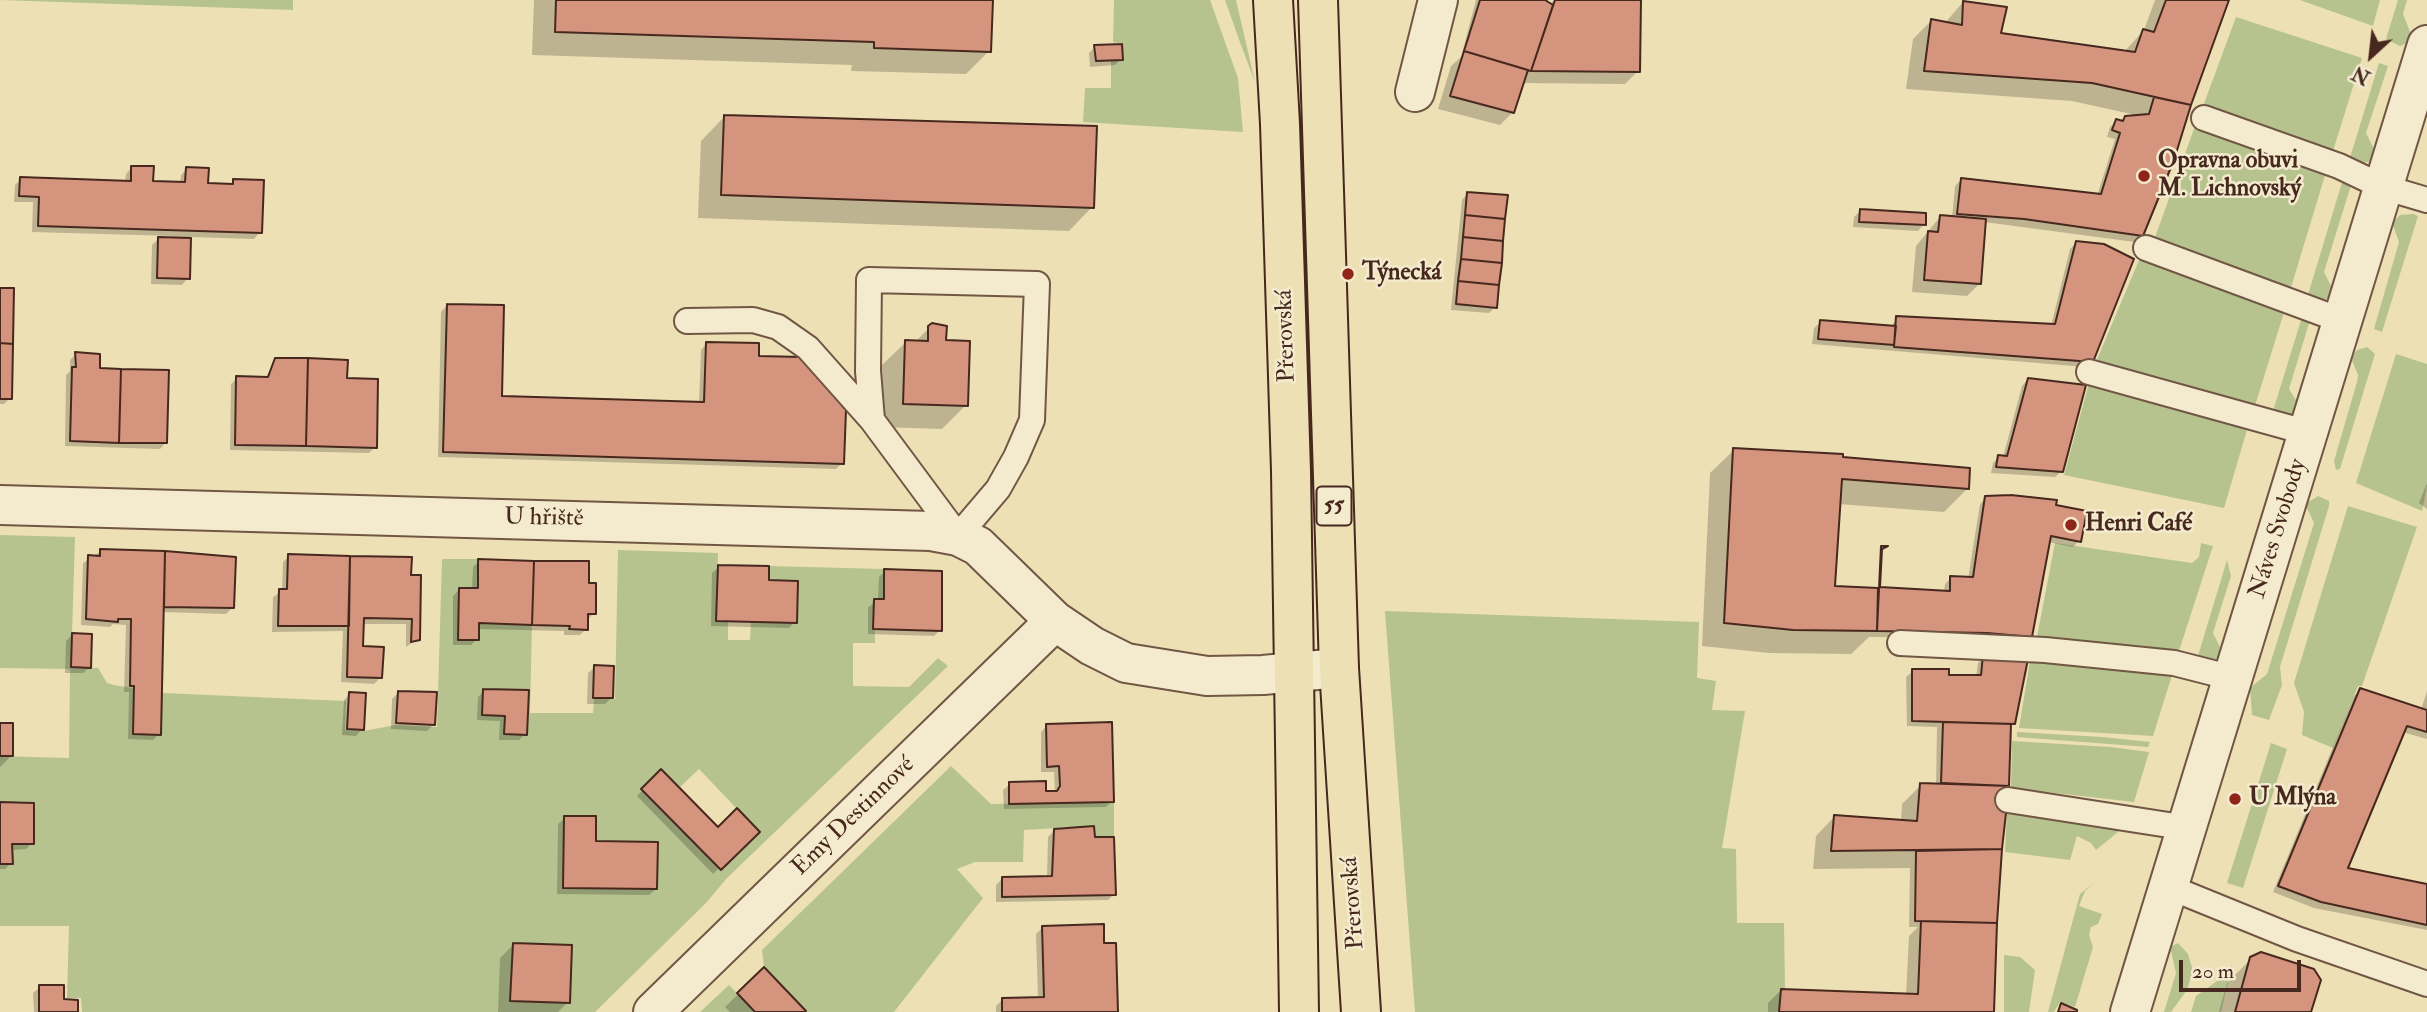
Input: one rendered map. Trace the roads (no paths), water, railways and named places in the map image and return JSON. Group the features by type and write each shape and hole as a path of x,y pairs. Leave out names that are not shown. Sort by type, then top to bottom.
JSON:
{"main road":[{"name":"Přerovská","path":"1273,0 1283,193 1295,671 1298,1012"},
{"name":"Přerovská","path":"1318,0 1339,668 1361,1012"}],"street":[{"path":"1415,92 1438,0"},
{"name":"Náves Svobody","path":"2130,1012 2427,45"},
{"name":"U hřiště","path":"0,505 877,527 958,536 986,552 1055,621"},
{"path":"1055,621 1092,646 1126,663 1152,668 1208,676 1339,668"},
{"name":"Emy Destinnové","path":"653,1012 1055,621"}],"lane":[{"path":"2204,118 2339,166 2383,187 2427,201"},
{"path":"2146,248 2343,321"},
{"path":"687,321 753,320 778,327 808,348 872,420 958,536 998,489 1016,457 1032,419 1037,284 869,280 868,371 872,420"},
{"path":"2089,372 2309,433"},
{"path":"1900,643 2045,650 2174,663 2233,678"},
{"path":"2008,800 2188,828"},
{"path":"2169,887 2274,930 2427,984"}],"place":[{"name":"Opravna obuvi M. Lichnovský","path":"2144,176"},
{"name":"Týnecká","path":"1348,274"},
{"name":"Henri Café","path":"2071,525"},
{"name":"U Mlýna","path":"2235,799"}]}
